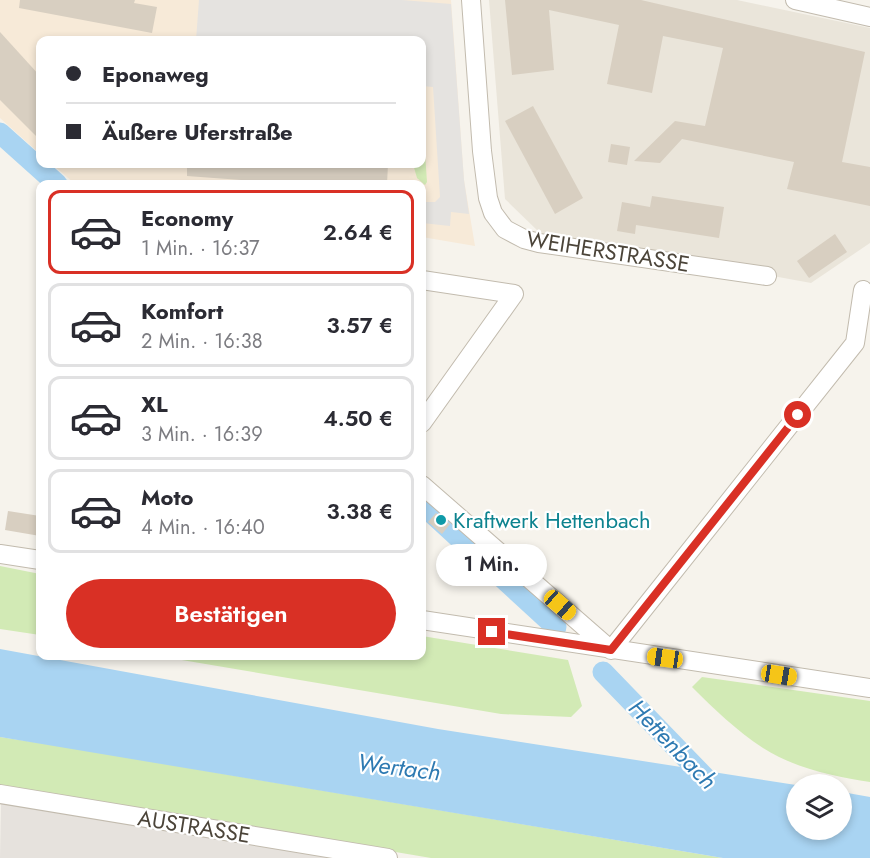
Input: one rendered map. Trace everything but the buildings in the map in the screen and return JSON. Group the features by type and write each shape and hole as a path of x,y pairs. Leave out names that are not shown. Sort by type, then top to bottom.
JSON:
{"street":[{"name":"WEIHERSTRASSE","path":"471,0 484,175 493,213 505,229 524,239 539,243 767,276"},
{"path":"795,0 870,17"},
{"path":"426,281 514,294 426,417"},
{"path":"611,650 855,343 863,291"},
{"path":"426,488 611,650"},
{"path":"0,554 36,559"},
{"path":"426,621 870,688"},
{"name":"AUSTRASSE","path":"0,794 388,858"}],"shaded area":[{"path":"0,0 451,0 464,180 475,246 426,238 426,180 70,180 57,168 426,168 426,36 36,36 36,150 0,118"},
{"path":"199,0 402,0 451,4 464,180 469,214 451,212 450,226 426,223 426,202 435,202 440,197 433,87 426,86 426,36 196,36"},
{"path":"489,0 737,0 870,28 870,243 811,283 541,234 505,199"},
{"path":"1,802 343,858 0,858"}],"green space":[{"path":"426,167 427,182 426,184 426,180 417,178 414,168"},
{"path":"0,566 36,573 36,634 0,629"},
{"path":"426,637 568,660 582,706 571,717 501,714 182,660 426,660"},
{"path":"702,677 870,701 870,782 852,779 852,774 829,774 815,771 775,755 744,734 692,687"},
{"path":"0,737 723,858 431,858 0,785"}],"water":[{"name":"Wertach","path":"0,649 36,656 36,660 60,660 438,729 786,783 786,840 852,840 852,794 870,797 870,858 723,858 0,737"}],"waterway":[{"name":"Hettenbach","path":"0,133 36,165"},
{"name":"Hettenbach","path":"39,168 53,180"},
{"name":"Hettenbach","path":"426,508 556,627"},
{"name":"Hettenbach","path":"603,672 717,790"}],"place":[{"name":"Kraftwerk Hettenbach","path":"441,520"}],"route":[{"path":"492,632 611,650 798,415"}]}
